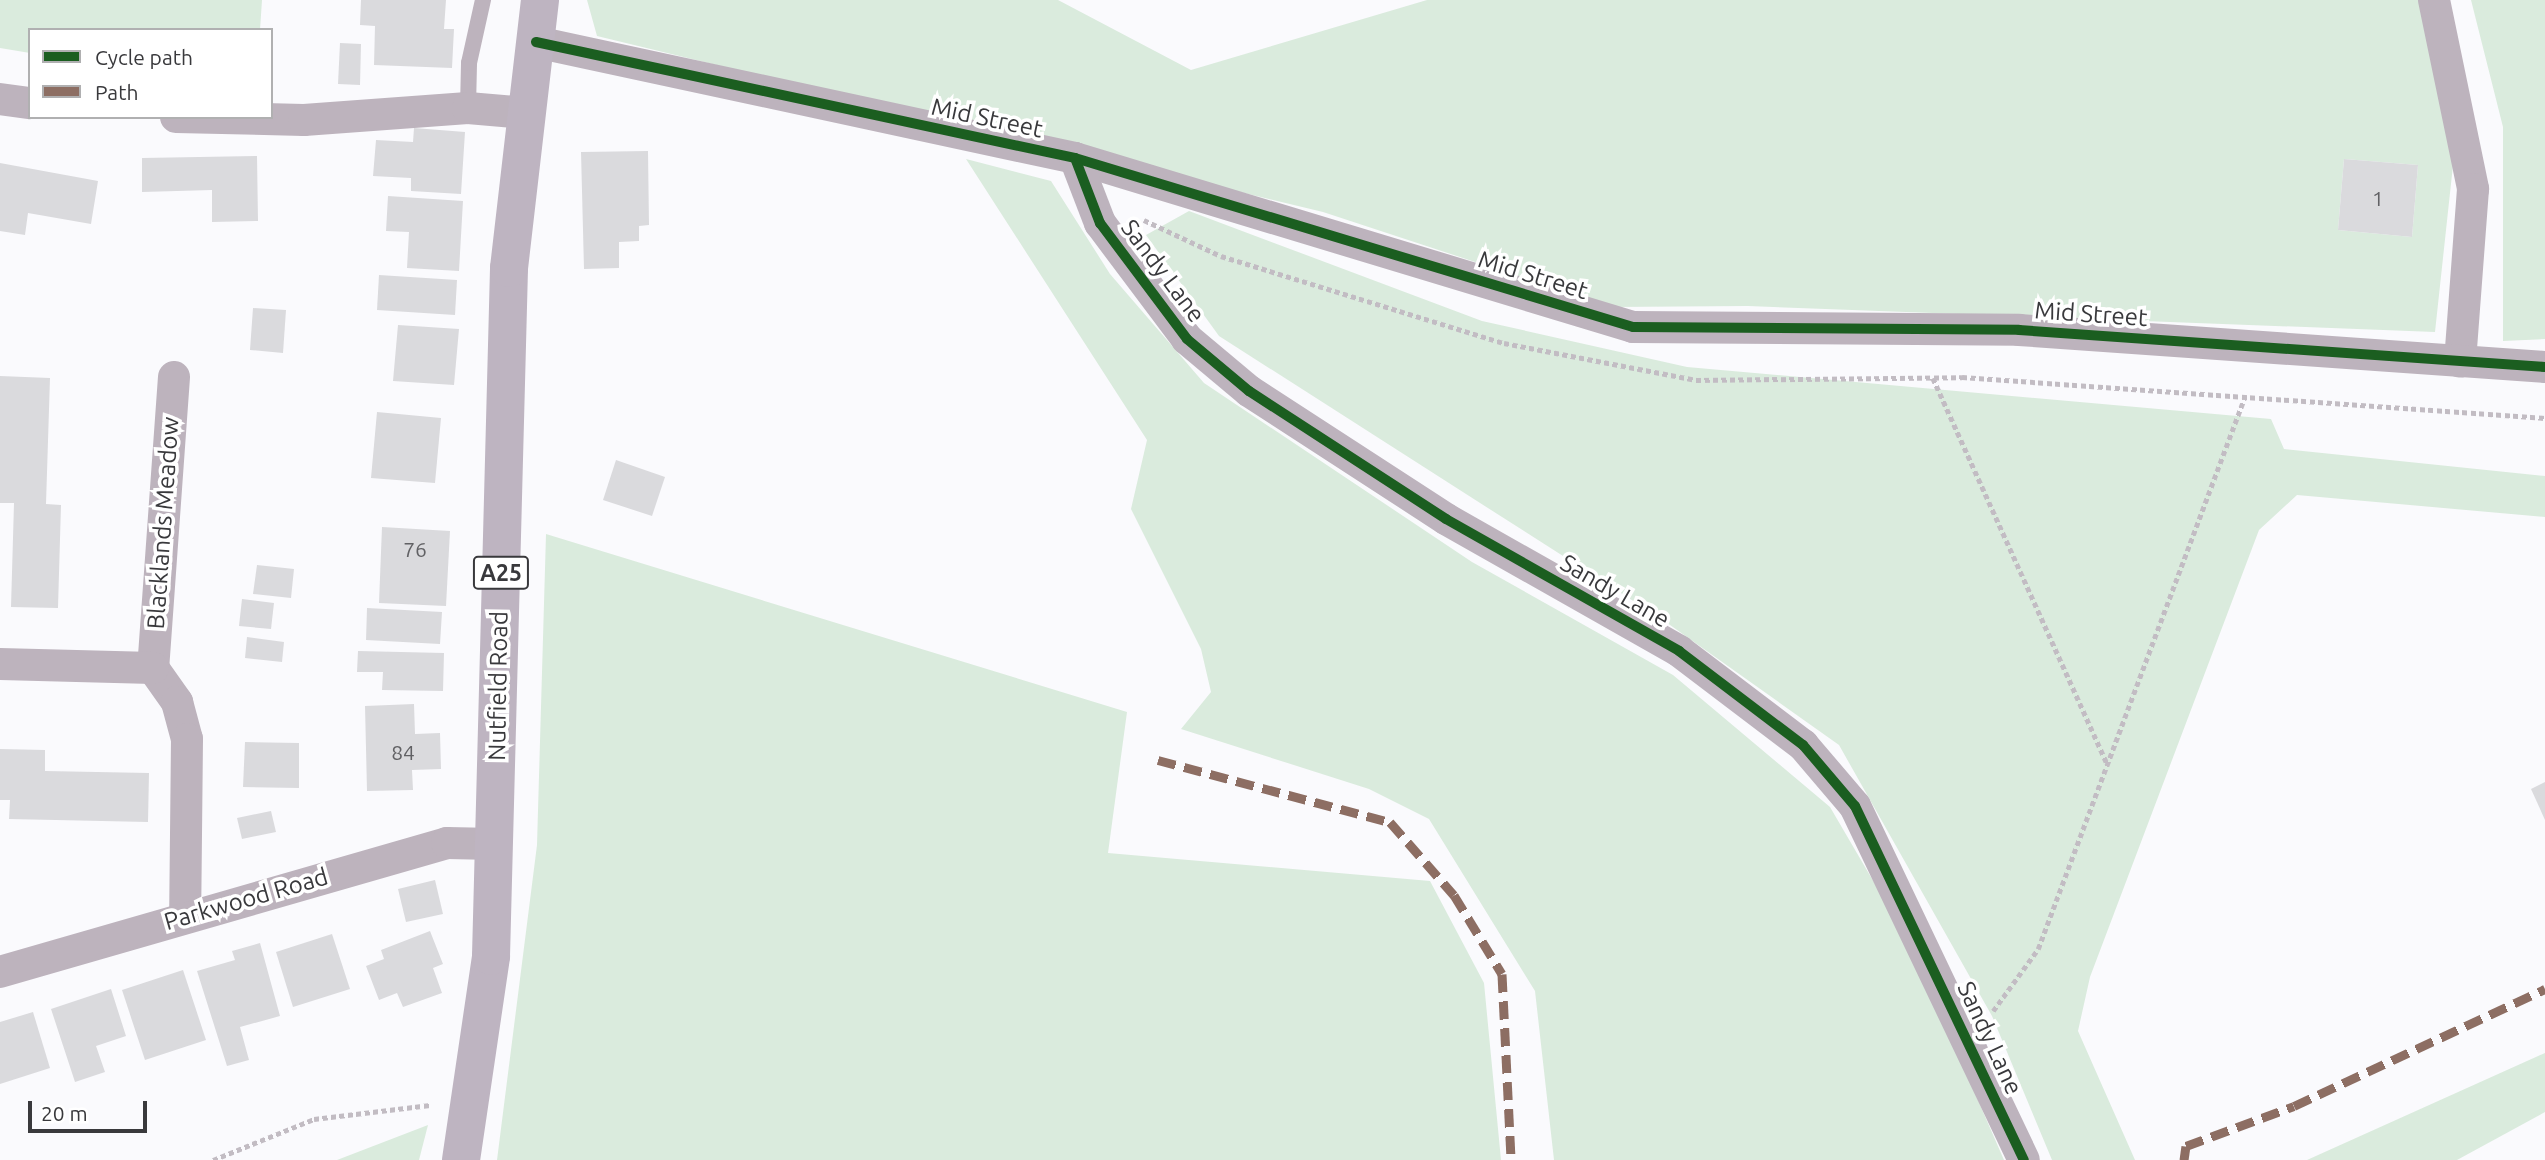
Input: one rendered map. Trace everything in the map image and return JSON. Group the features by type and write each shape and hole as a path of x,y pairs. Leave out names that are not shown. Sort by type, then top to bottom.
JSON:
{"main road":[{"name":"A25","path":"536,43 540,0"},
{"name":"Nutfield Road","path":"461,1160 473,1104 491,956 509,268 536,43"}],"street":[{"path":"2434,0 2473,189 2460,362"},
{"name":"Mid Street","path":"536,43 1075,158 1633,327 2019,330 2545,367"},
{"path":"0,99 28,103"},
{"path":"261,119 304,120 468,108 526,113"},
{"name":"Sandy Lane","path":"1075,158 1100,223 1123,255 1186,339 1249,391 1446,519 1679,651 1803,745 1855,806 2024,1160"},
{"name":"Blacklands Meadow","path":"153,668 174,377"},
{"path":"0,664 153,668 177,702 187,738 185,916"},
{"name":"Parkwood Road","path":"0,972 185,916 447,843 495,844"}],"lane":[{"path":"468,108 469,63 483,0"}],"path":[{"path":"1933,378 2107,764"},
{"path":"1970,1043 2038,949 2244,399"},
{"path":"213,1160 314,1119 391,1106 473,1104"}],"green space":[{"path":"0,0 262,0 260,28 28,28 28,53 0,48"},
{"path":"587,0 1058,0 1191,70 1427,0 2420,0 2454,156 2435,332 1748,306 1612,307 1323,212 597,36","holes":["2344,159 2418,165 2412,237 2338,230"]},
{"path":"2471,0 2545,0 2545,339 2503,341 2503,127"},
{"path":"966,159 1051,181 1110,274 1204,383 1472,562 1673,675 1830,807 1910,944 2004,1160 1554,1160 1535,991 1429,819 1369,789 1181,729 1211,692 1201,649 1131,509 1147,440"},
{"path":"1189,211 1482,321 1687,367 2271,419 2284,449 2545,476 2545,517 2297,495 2259,530 2090,977 2078,1031 2135,1160 2052,1160 1992,1016 1839,745 1663,620 1219,336 1146,235"},
{"path":"546,534 1127,712 1108,853 1430,881 1484,983 1501,1160 497,1160 537,845"},
{"path":"2545,1053 2545,1112 2457,1160 2307,1160"},
{"path":"428,1125 419,1160 337,1160"}],"building":[{"path":"361,0 446,0 444,29 454,29 452,68 374,65 375,26 360,25"},
{"path":"340,43 361,44 360,85 338,84"},
{"path":"414,128 465,132 461,194 411,191 411,178 373,176 376,140 413,142"},
{"path":"648,151 649,225 639,226 639,241 619,242 619,268 584,269 581,152"},
{"path":"257,156 258,221 212,222 212,190 142,192 142,158"},
{"path":"2344,159 2418,165 2412,237 2338,230"},
{"path":"0,163 98,181 91,224 28,213 25,235 0,231"},
{"path":"388,196 463,201 459,271 407,268 409,232 386,231"},
{"path":"379,275 457,280 455,315 377,310"},
{"path":"253,308 286,310 283,353 250,350"},
{"path":"398,325 459,329 454,385 393,381"},
{"path":"0,376 50,378 46,504 61,505 58,608 11,607 14,503 0,503"},
{"path":"377,412 441,418 435,483 371,478"},
{"path":"616,460 665,477 652,516 603,500"},
{"path":"382,527 450,531 446,606 379,603"},
{"path":"257,565 294,569 291,598 253,594"},
{"path":"242,599 274,603 271,629 239,626"},
{"path":"367,608 442,612 440,644 366,640"},
{"path":"247,637 284,642 282,662 245,658"},
{"path":"358,651 444,653 443,691 382,690 383,672 357,672"},
{"path":"414,704 415,734 440,733 441,769 412,770 413,790 367,791 365,706"},
{"path":"245,742 299,743 299,788 243,787"},
{"path":"0,749 45,750 45,771 149,773 148,822 9,819 10,800 0,800"},
{"path":"2545,782 2545,820 2531,789"},
{"path":"271,811 276,832 242,839 237,818"},
{"path":"435,880 443,914 406,922 398,889"},
{"path":"430,931 443,964 433,968 442,993 403,1007 397,993 379,1000 366,966 384,959 381,950"},
{"path":"332,934 350,989 293,1007 276,952"},
{"path":"260,943 280,1016 240,1027 249,1060 227,1066 197,971 235,960 232,951"},
{"path":"183,970 206,1040 145,1060 122,990"},
{"path":"111,989 126,1036 96,1046 105,1072 75,1082 51,1009"},
{"path":"33,1012 50,1068 0,1084 0,1022"}],"marked path":[{"path":"1158,760 1390,822 1454,895 1502,974 1511,1160"},
{"path":"2184,1160 2186,1146 2294,1106 2545,989"}],"cycle path":[{"path":"536,42 1075,158 1633,327 2019,330 2545,367"},
{"path":"1075,158 1100,223 1187,339 1249,391 1446,519 1679,651 1803,745 1855,806 2024,1160"}]}
